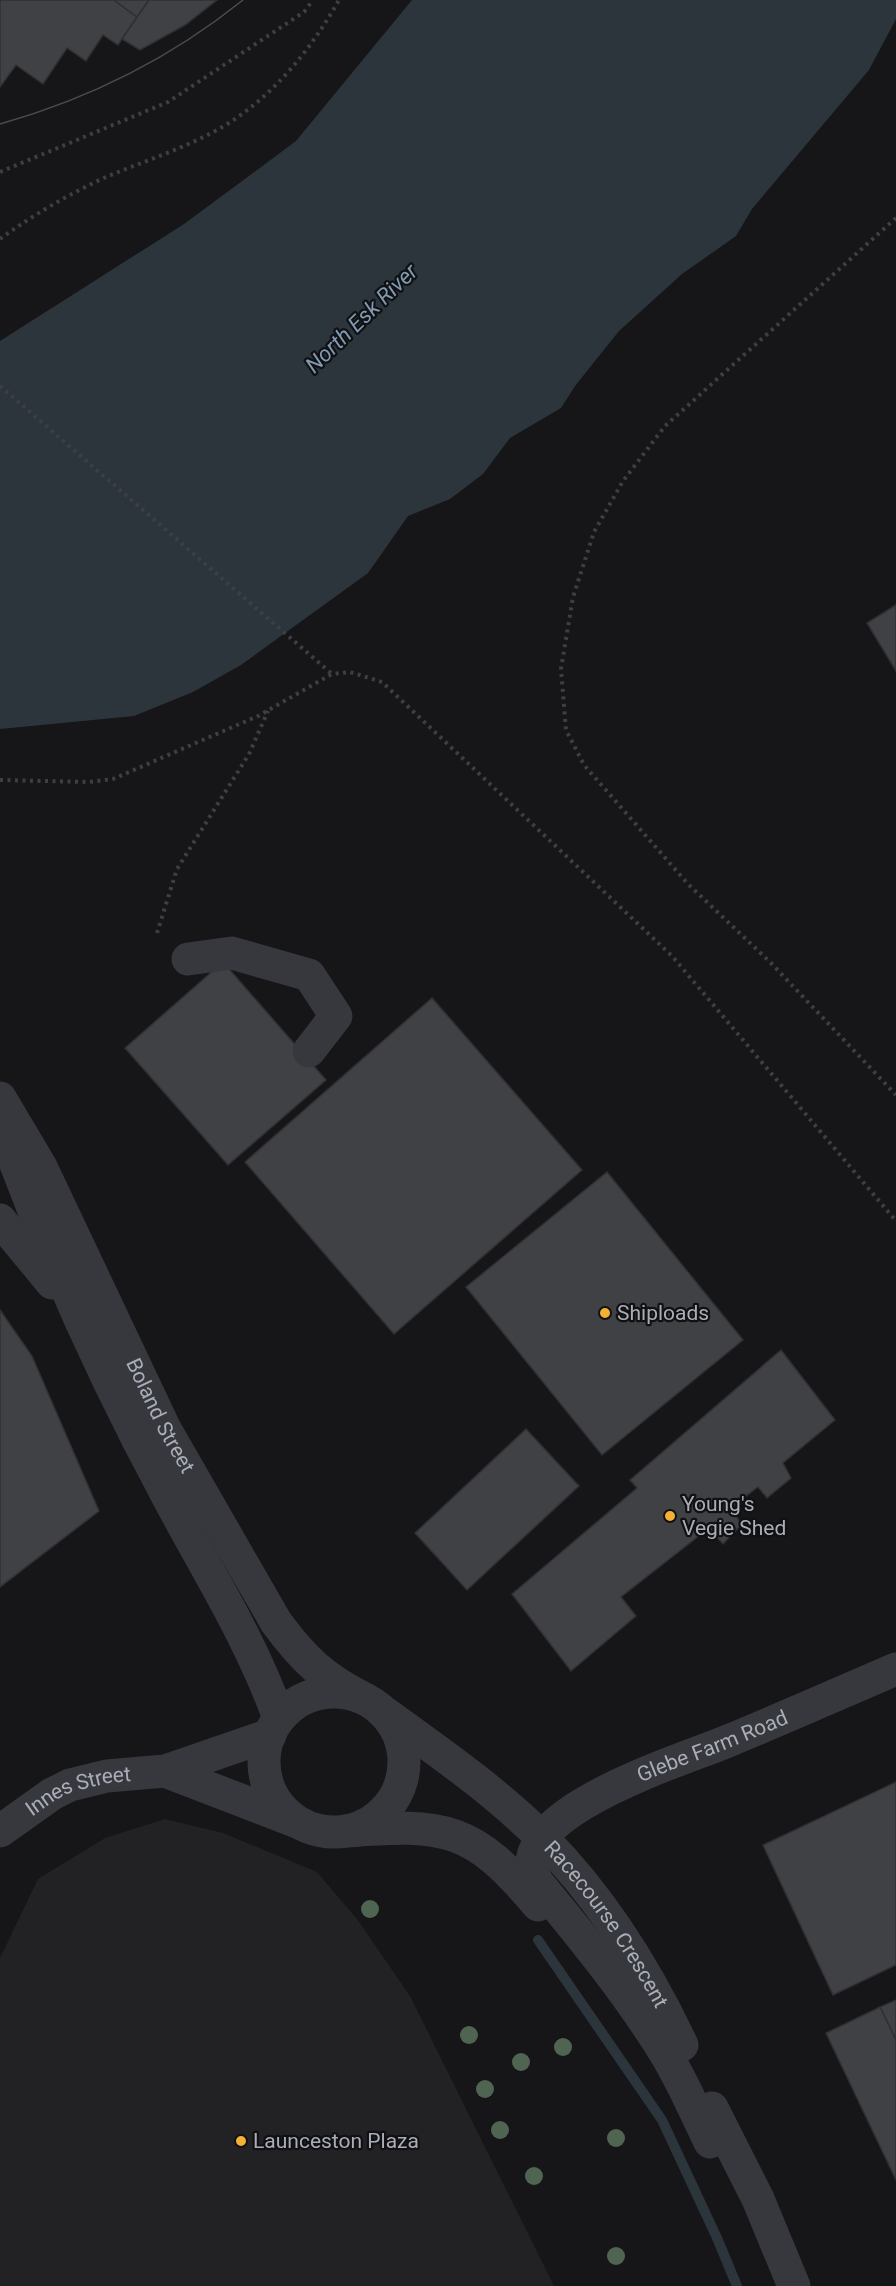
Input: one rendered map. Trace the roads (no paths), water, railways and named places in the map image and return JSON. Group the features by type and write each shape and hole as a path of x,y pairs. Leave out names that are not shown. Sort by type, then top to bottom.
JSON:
{"street":[{"path":"188,959 232,953 309,975 336,1016 309,1051"},
{"name":"Boland Street","path":"0,1098 41,1167 165,1429 276,1622 293,1645 321,1674 373,1705"},
{"name":"Boland Street","path":"0,1121 36,1221 78,1314 169,1499 253,1650 275,1727"},
{"path":"0,1220 78,1314"},
{"name":"Glebe Farm Road","path":"543,1838 564,1817 611,1787 729,1742 896,1669"},
{"path":"328,1692 347,1693 373,1705 393,1724 400,1739 404,1771 392,1802 368,1824 346,1831 322,1831 301,1823 276,1800 268,1785 265,1760 275,1727 301,1701 328,1692"},
{"name":"Racecourse Crescent","path":"373,1705 494,1794 543,1838 592,1895 644,1972 758,2199 795,2286"},
{"name":"Innes Street","path":"0,1831 52,1794 70,1785 107,1776 165,1771 275,1727"},
{"name":"Innes Street","path":"165,1771 301,1823"},
{"name":"Racecourse Crescent","path":"346,1831 403,1826 452,1834 489,1853 507,1868 600,1981 645,2042 710,2142 758,2199"},
{"path":"543,1838 533,1854 532,1872 649,2027 668,2057 710,2142"}],"water":[{"name":"North Esk River","path":"412,0 896,0 896,19 869,70 752,209 736,236 682,274 619,331 575,386 561,408 510,438 483,474 450,499 408,516 368,573 241,665 193,692 134,716 0,729 0,341 184,224 296,141"}],"waterway":[{"path":"538,1940 662,2120 737,2286"}],"tram line":[{"path":"0,124 65,102 128,74 187,40 243,0"}],"place":[{"name":"Shiploads","path":"605,1313"},
{"name":"Young's Vegie Shed","path":"670,1516"},
{"name":"Launceston Plaza","path":"241,2141"}]}
